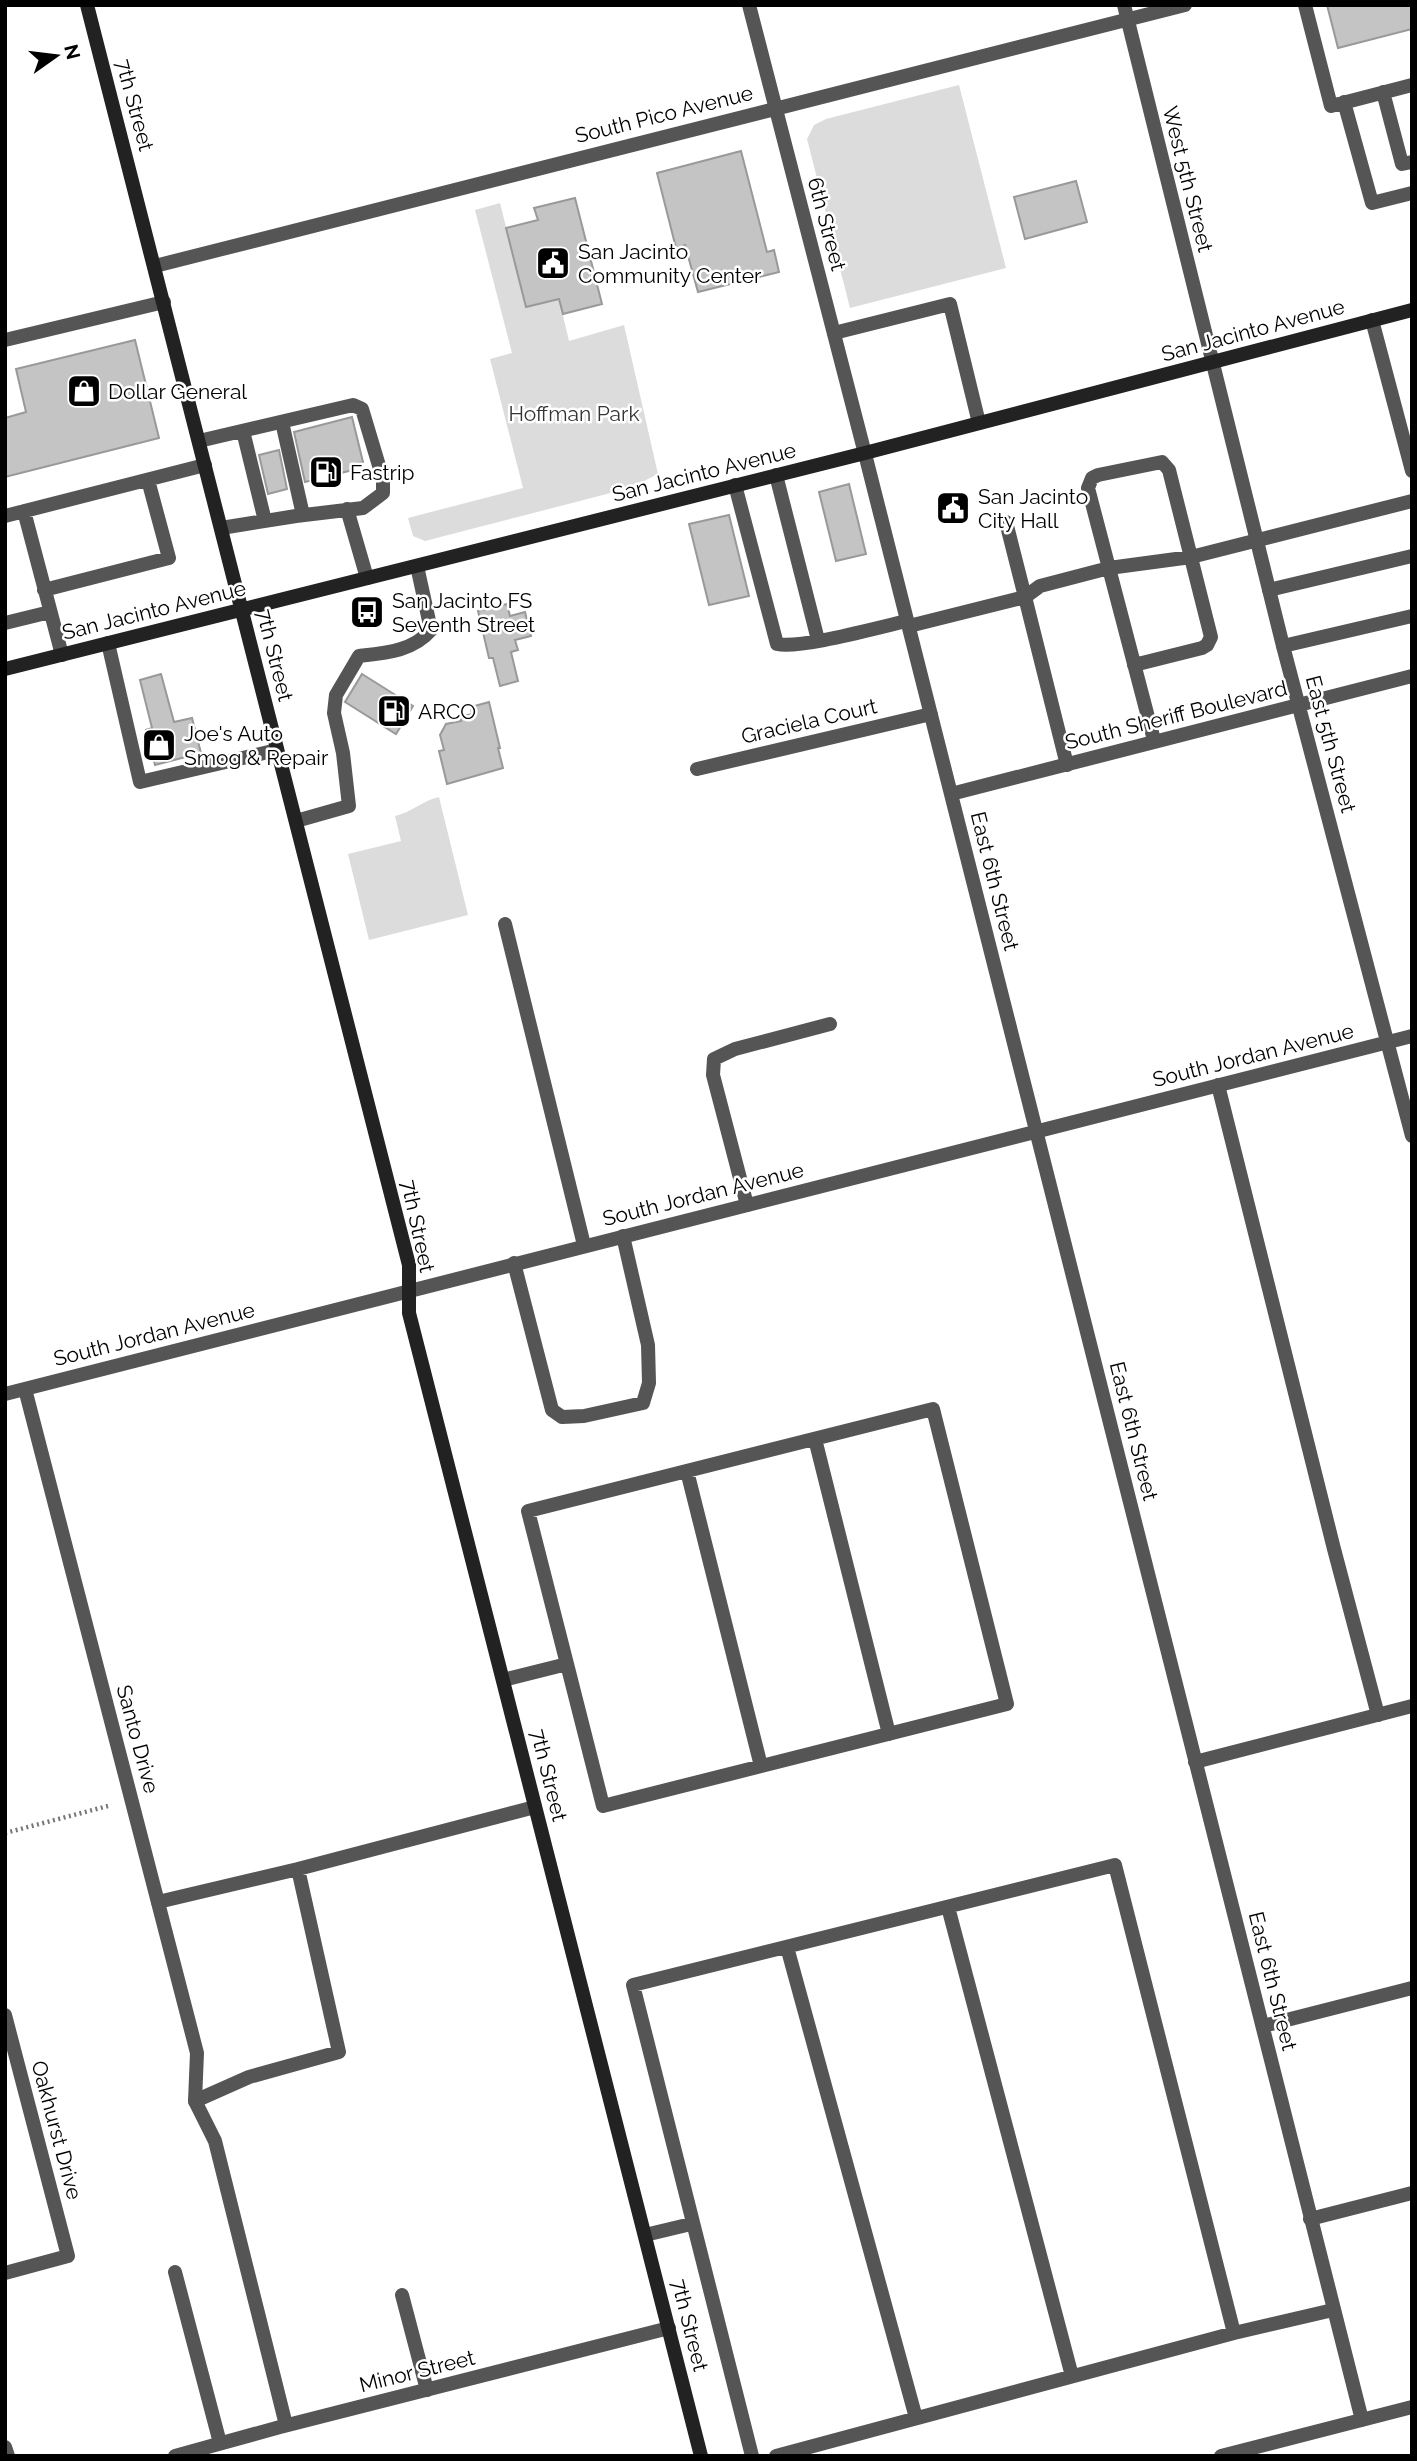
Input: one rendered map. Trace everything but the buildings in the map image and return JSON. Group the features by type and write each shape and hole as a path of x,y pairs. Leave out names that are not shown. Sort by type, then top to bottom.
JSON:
{"street":[{"name":"7th Street","path":"87,5 409,1265 409,1312 701,2456"},
{"name":"6th Street","path":"749,5 864,453"},
{"name":"South Pico Avenue","path":"155,266 775,108 1126,13 1185,5"},
{"path":"1305,5 1331,106 1412,85"},
{"name":"West 5th Street","path":"1126,13 1212,363"},
{"path":"1382,92 1402,164 1412,162"},
{"path":"1344,102 1372,203 1412,193"},
{"path":"5,340 164,302"},
{"path":"834,333 950,304 979,423"},
{"name":"San Jacinto Avenue","path":"5,669 864,453 1412,310"},
{"path":"1372,320 1412,471"},
{"name":"East 5th Street","path":"1212,363 1298,706 1412,1136"},
{"path":"199,441 353,405 362,409 383,479 383,493 363,508 221,528"},
{"path":"282,422 303,515"},
{"path":"243,431 265,521"},
{"name":"East 6th Street","path":"864,453 1362,2420"},
{"path":"1135,665 1202,648 1211,637 1169,470 1163,462 1157,461 1098,475 1089,483 1109,568 1154,740"},
{"path":"5,516 205,465"},
{"path":"776,475 818,640"},
{"path":"44,590 169,558 148,480"},
{"path":"735,485 777,644 784,646 908,623 1025,597 1040,586 1109,568 1191,557 1412,501"},
{"path":"347,509 367,578"},
{"path":"24,511 62,655"},
{"path":"1006,522 1067,765"},
{"path":"1269,590 1412,555"},
{"path":"296,821 349,807 343,753 334,713 336,695 359,656 408,648 424,639 431,629 417,566"},
{"path":"5,623 50,612"},
{"path":"1283,646 1412,616"},
{"path":"108,643 140,782 277,750"},
{"name":"South Sheriff Boulevard","path":"951,794 1412,676"},
{"name":"Graciela Court","path":"697,769 931,714"},
{"path":"505,925 584,1245"},
{"path":"747,1205 713,1075 714,1059 735,1049 830,1024"},
{"name":"South Jordan Avenue","path":"5,1394 1412,1035"},
{"path":"1219,1085 1378,1715"},
{"path":"514,1263 552,1410 562,1417 584,1416 643,1403 649,1383 649,1345 623,1236"},
{"name":"Santo Drive","path":"25,1389 197,2053 195,2101"},
{"path":"933,1409 1007,1704 603,1806 528,1511 814,1439 933,1409"},
{"path":"814,1439 889,1734"},
{"path":"687,1471 761,1766"},
{"path":"503,1680 567,1664"},
{"path":"1195,1762 1412,1706"},
{"path":"158,1902 298,1869 535,1807"},
{"path":"752,2456 691,2224 633,1985 1115,1865 1234,2333"},
{"path":"286,2425 215,2141 195,2101 249,2077 339,2052 298,1869"},
{"path":"948,1907 1072,2376"},
{"path":"787,1947 916,2418"},
{"path":"1263,2026 1412,1988"},
{"name":"Oakhurst Drive","path":"5,2015 68,2256 5,2273"},
{"path":"1310,2219 1412,2193"},
{"path":"645,2235 691,2224"},
{"path":"175,2272 220,2443"},
{"path":"402,2295 427,2390"},
{"path":"776,2456 1234,2333 1333,2310"},
{"name":"Minor Street","path":"175,2456 286,2425 669,2329"},
{"path":"1221,2456 1412,2407"},
{"path":"5,2447 8,2456"}],"path":[{"path":"5,1833 108,1806"}],"green space":[{"path":"959,85 1006,268 850,308 807,139 814,125 826,119"},
{"name":"Hoffman Park","path":"500,203 526,307 559,299 569,341 624,325 658,474 630,488 425,541 413,536 408,518 523,488 490,359 512,353 475,210"},
{"path":"439,797 468,915 369,940 348,854 401,841 395,816"}],"place":[{"name":"San Jacinto Community Center","path":"553,263"},
{"name":"Dollar General","path":"84,391"},
{"name":"Fastrip","path":"326,472"},
{"name":"San Jacinto City Hall","path":"953,508"},
{"name":"San Jacinto FS Seventh Street","path":"367,612"},
{"name":"ARCO","path":"394,711"},
{"name":"Joe's Auto Smog & Repair","path":"159,745"}]}
